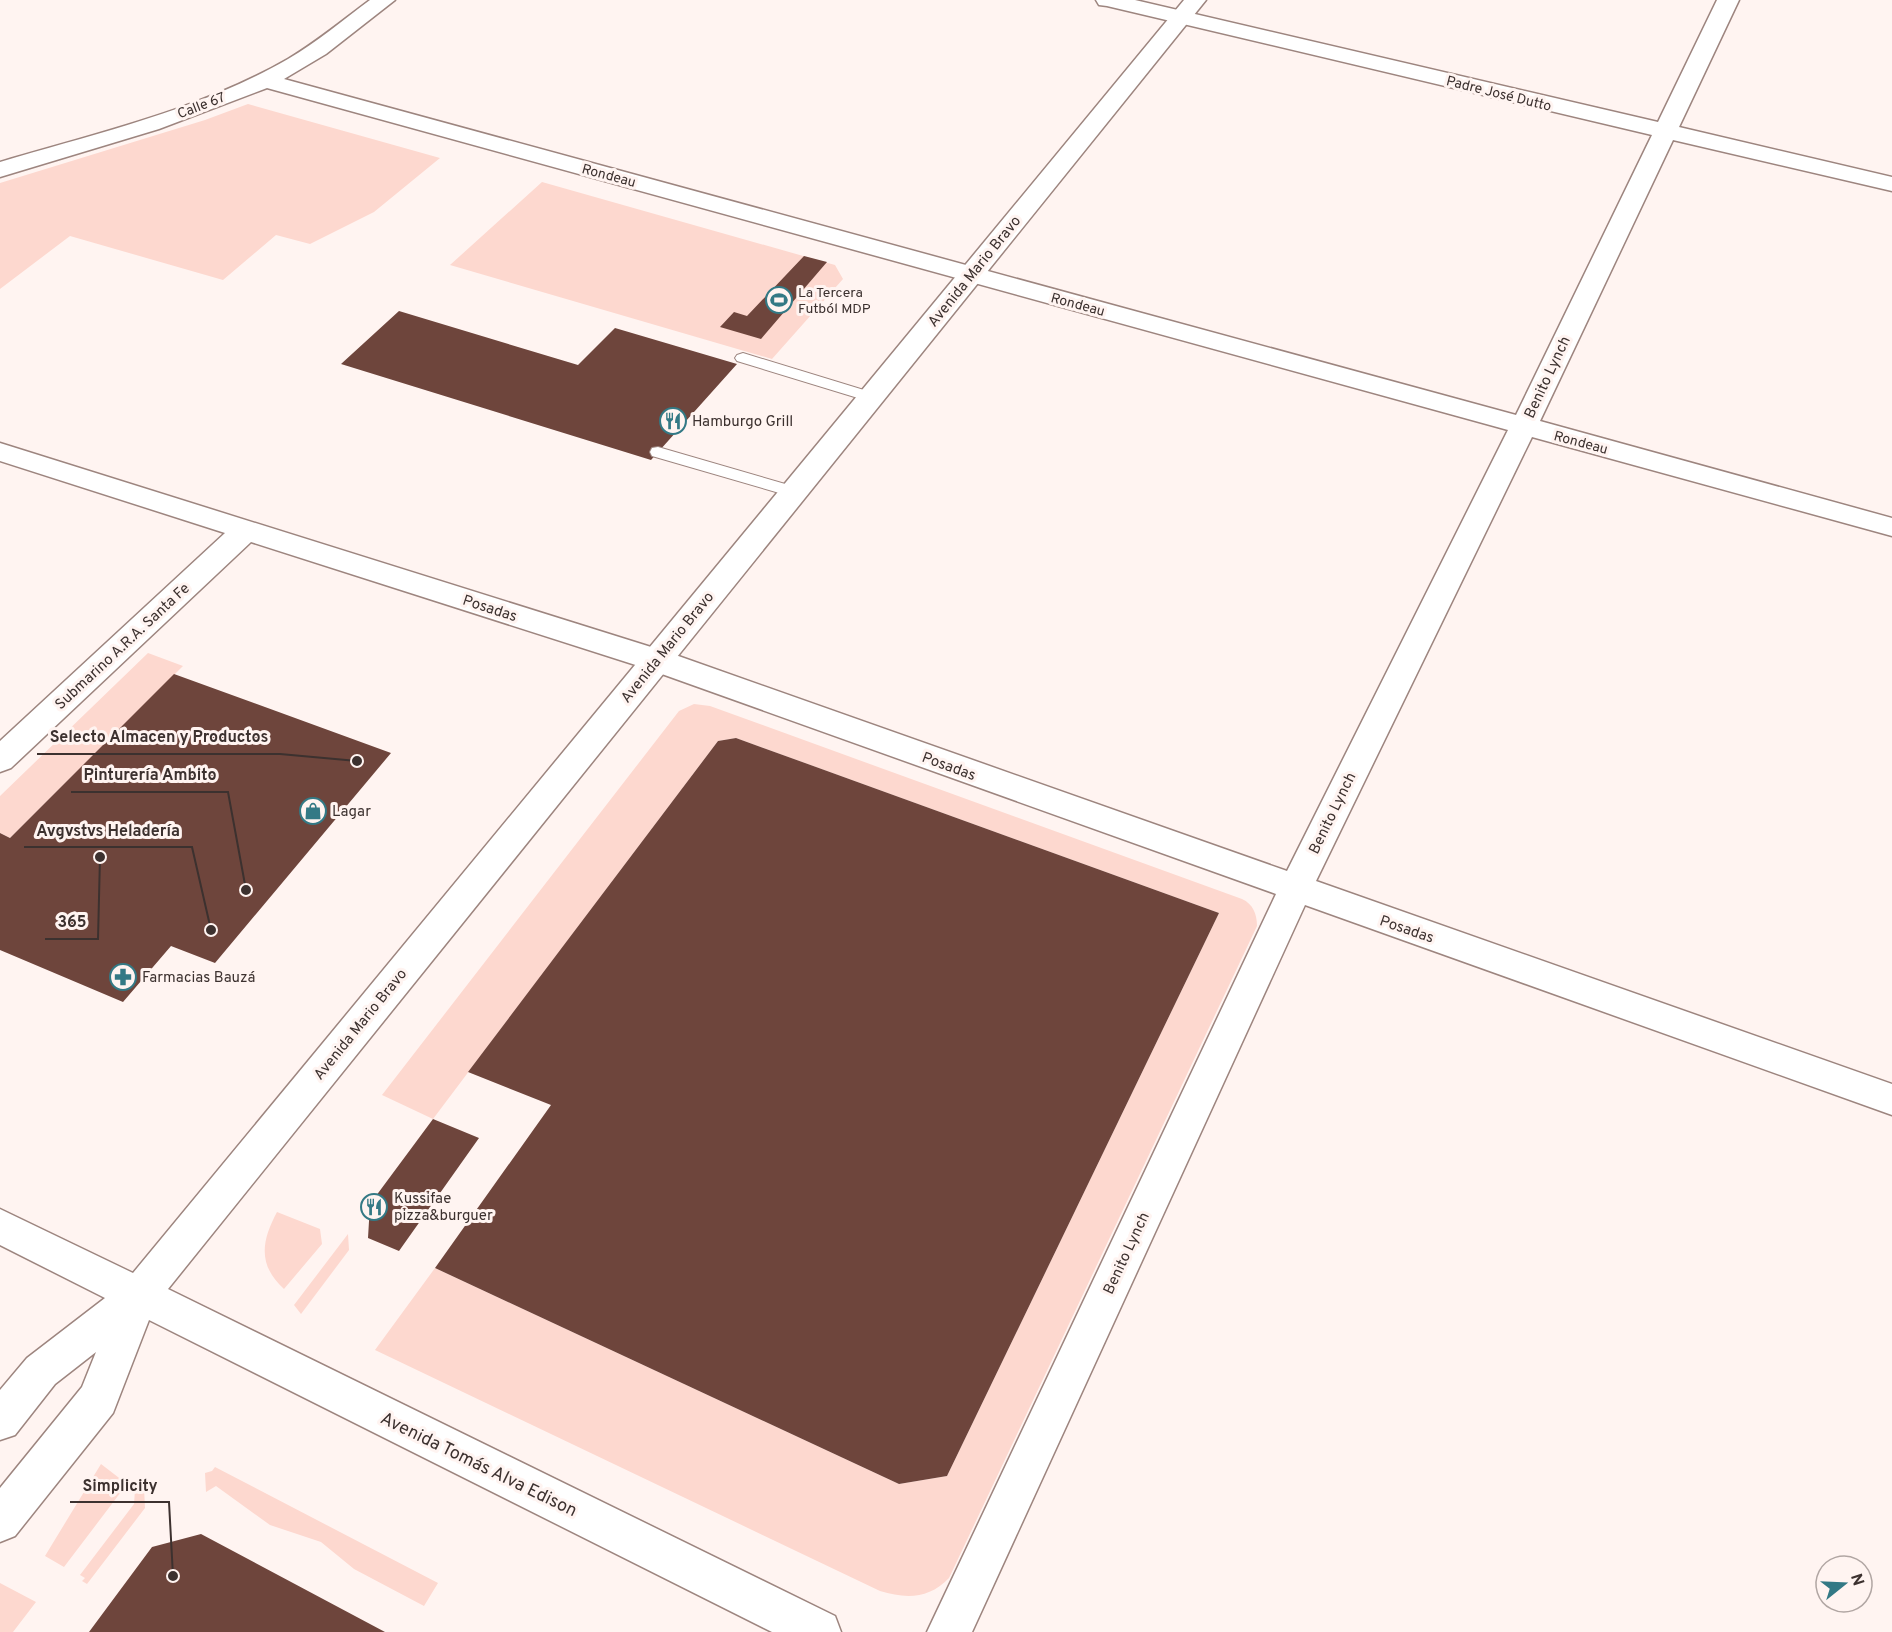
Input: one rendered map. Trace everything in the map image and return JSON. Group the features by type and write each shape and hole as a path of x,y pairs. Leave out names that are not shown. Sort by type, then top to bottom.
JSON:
{"street":[{"name":"Calle 67","path":"0,170 193,109 264,80 297,63 384,0"},
{"name":"Padre José Dutto","path":"1107,0 1188,8 1664,132 1892,184"},
{"name":"Benito Lynch","path":"949,1632 1295,889 1524,426 1728,0"},
{"name":"Avenida Mario Bravo","path":"0,1421 41,1371 139,1295 1188,8"},
{"name":"Rondeau","path":"264,80 1892,528"},
{"name":"Posadas","path":"0,452 656,660 1892,1100"},
{"name":"Submarino A.R.A. Santa Fe","path":"0,760 245,531"},
{"name":"Avenida Tomás Alva Edison","path":"0,1226 819,1632"},
{"name":"Avenida Mario Bravo","path":"0,1521 98,1399 139,1295"}],"lane":[{"path":"743,358 871,397"},
{"path":"658,452 793,492"}],"shaded area":[{"path":"248,104 440,158 374,212 310,244 276,235 223,280 70,236 0,289 0,183 205,120"},
{"path":"542,182 835,265 843,279 772,359 450,265"},
{"path":"148,653 183,666 10,838 0,833 0,796"},
{"path":"694,704 710,706 1242,899 1252,907 1256,917 1257,926 949,1578 925,1593 908,1596 880,1591 375,1350 435,1268 899,1484 947,1476 1219,913 736,738 718,741 433,1119 382,1095 679,711"},
{"path":"277,1212 320,1229 322,1244 284,1289 270,1271 265,1253 265,1243"},
{"path":"348,1234 349,1250 301,1314 294,1305"},
{"path":"101,1464 127,1484 64,1567 45,1556"},
{"path":"215,1467 438,1583 424,1606 354,1569 321,1542 270,1525 216,1486 206,1492 205,1473 212,1471"},
{"path":"144,1488 145,1508 87,1584 82,1581 85,1578 80,1575 134,1504 135,1490"},
{"path":"0,1583 36,1602 13,1632 0,1632"}],"building":[{"path":"804,256 827,262 761,339 720,327 734,312 747,316"},
{"path":"399,311 578,365 615,328 737,364 651,460 341,364"},
{"path":"174,674 391,753 215,963 171,946 123,1002 0,950 0,833 10,838"},
{"path":"736,738 1219,913 947,1476 899,1484 435,1268 551,1105 468,1072 718,741"},
{"path":"433,1119 479,1138 399,1251 368,1238 370,1204"},
{"path":"201,1534 385,1632 89,1632 152,1547"}],"place":[{"name":"La Tercera Futból MDP","path":"779,300"},
{"name":"Hamburgo Grill","path":"673,421"},
{"name":"Selecto Almacen y Productos","path":"357,761"},
{"name":"Lagar","path":"313,811"},
{"name":"365","path":"100,857"},
{"name":"Pinturería Ambito","path":"246,890"},
{"name":"Avgvstvs Heladería","path":"211,930"},
{"name":"Farmacias Bauzá","path":"123,977"},
{"name":"Kussifae pizza&burguer","path":"374,1207"},
{"name":"Simplicity","path":"173,1576"}]}
